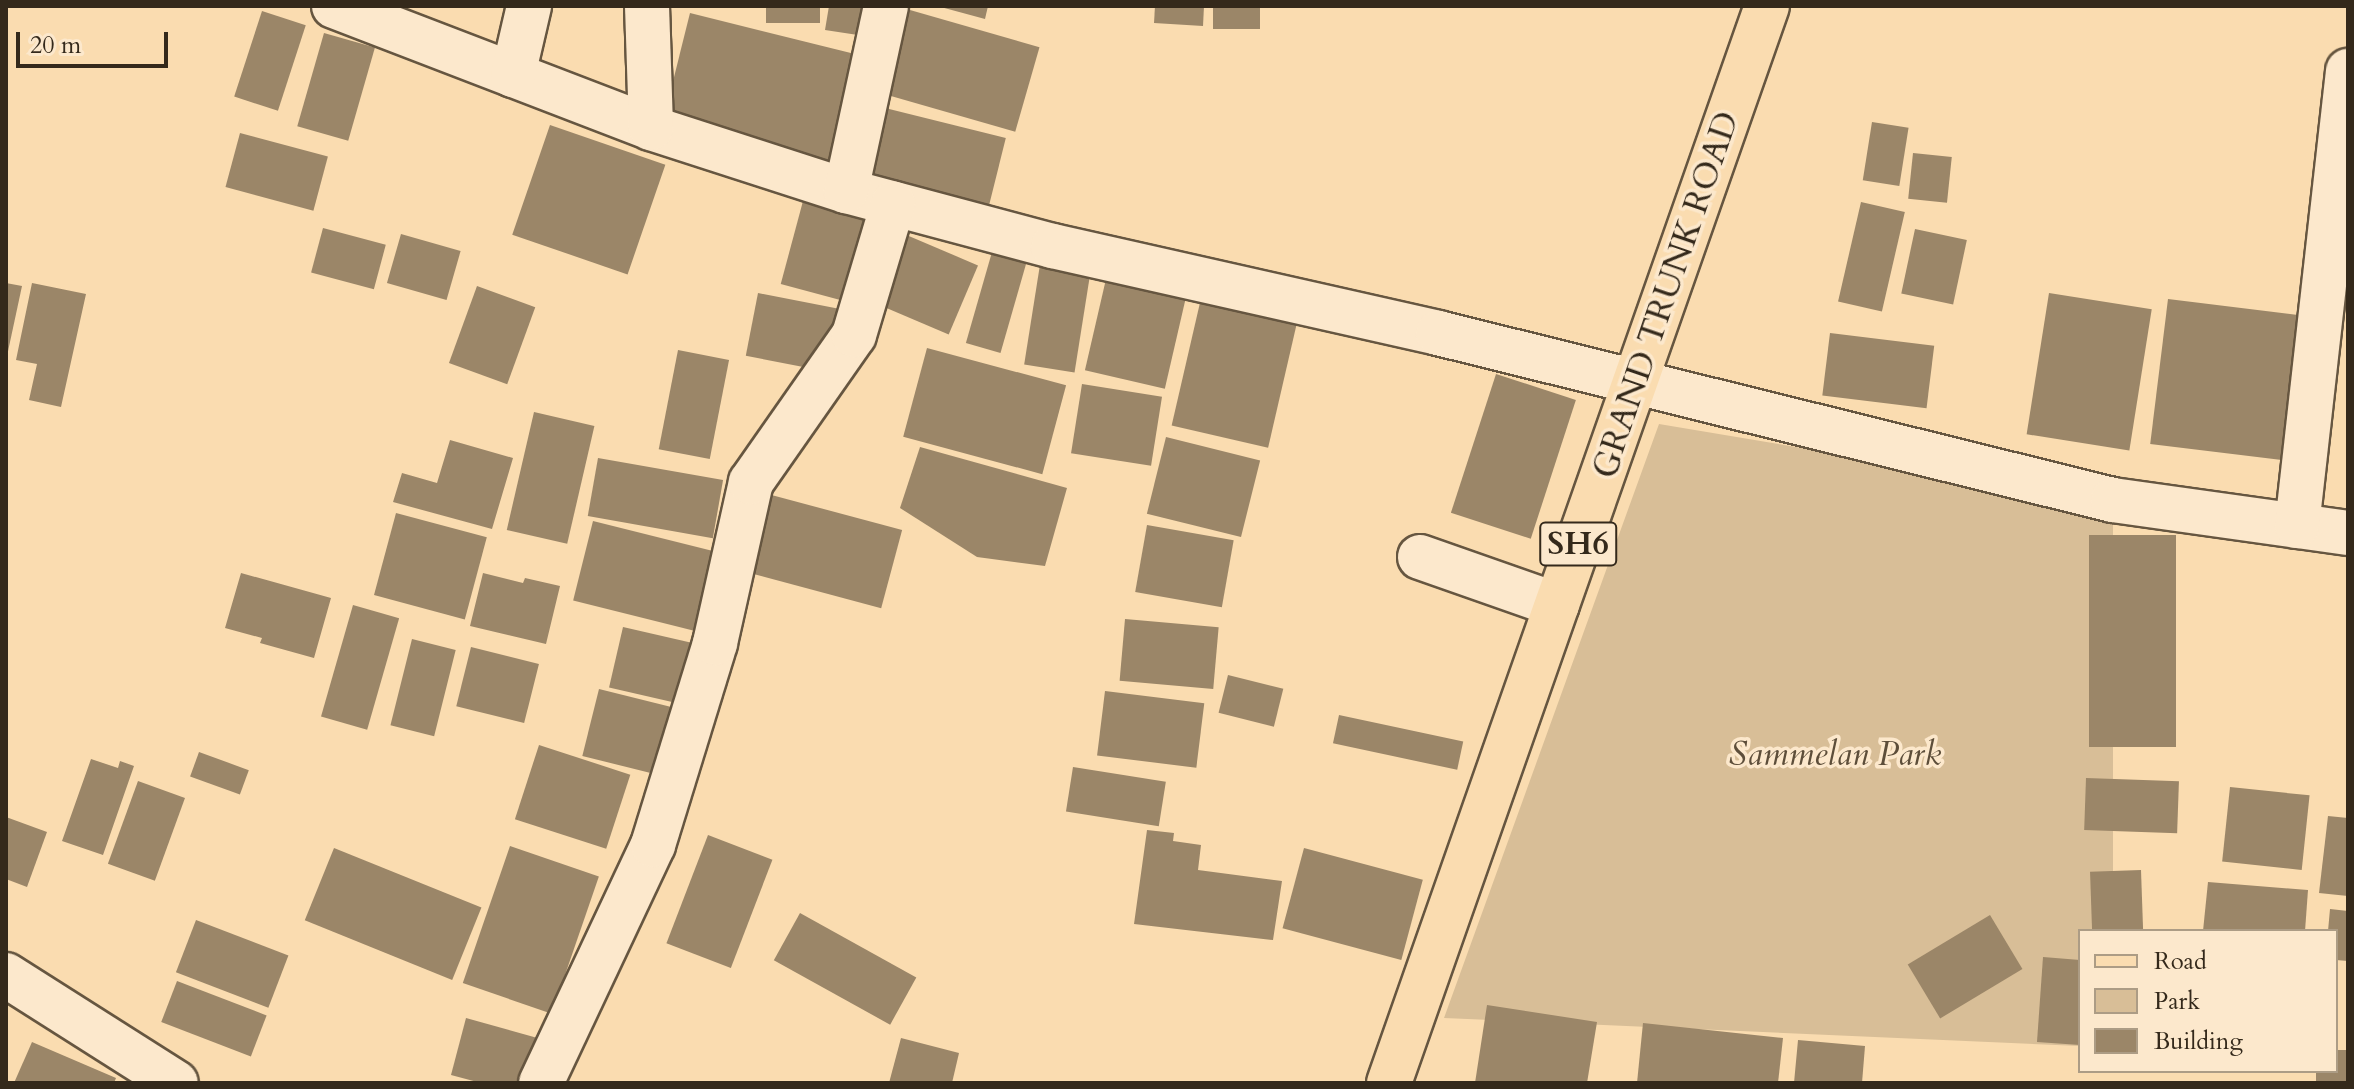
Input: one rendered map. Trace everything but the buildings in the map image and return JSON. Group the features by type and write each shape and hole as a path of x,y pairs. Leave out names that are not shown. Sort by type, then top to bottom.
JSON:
{"main road":[{"name":"GRAND TRUNK ROAD","path":"1389,1083 1767,6"}],"street":[{"path":"334,6 651,128 846,191 1053,246 1635,382 2113,500 2348,533"},
{"path":"513,75 529,6"},
{"path":"647,6 651,128"},
{"path":"846,191 886,6"},
{"path":"2297,526 2348,71"},
{"path":"541,1083 653,845 715,643 751,482 854,335 893,204"},
{"path":"1420,557 1557,605"},
{"path":"6,975 176,1083"}],"green space":[{"name":"Sammelan Park","path":"1659,424 2113,500 2113,929 2078,929 2078,1046 1444,1018"}]}
